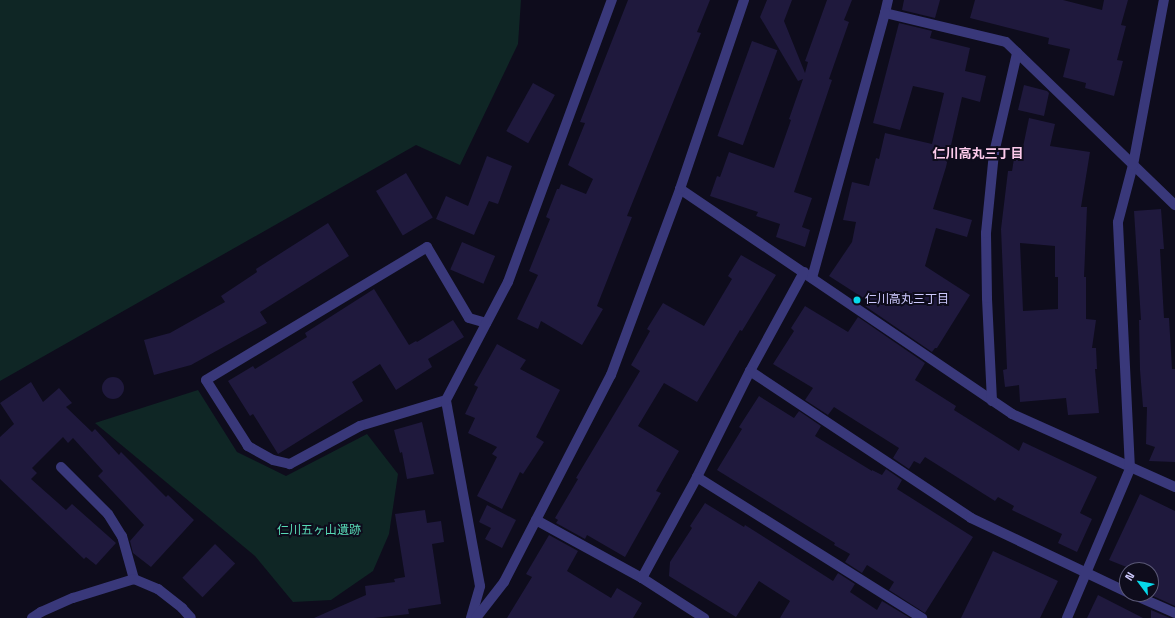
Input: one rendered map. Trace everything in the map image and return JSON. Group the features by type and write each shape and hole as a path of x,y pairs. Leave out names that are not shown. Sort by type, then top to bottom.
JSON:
{"street":[{"path":"471,618 480,586 446,400 508,282 612,0"},
{"path":"476,618 504,582 611,375 680,189 744,0"},
{"path":"642,578 750,371 808,275 888,0"},
{"path":"1066,618 1130,469 1118,222 1133,165 1164,0"},
{"path":"885,13 1006,42 1175,205"},
{"path":"992,401 987,298 986,233 994,152 1017,53"},
{"path":"680,189 1012,414 1130,469 1175,487"},
{"path":"446,400 360,426 290,464 273,460 248,446 206,380 427,247 469,318 486,323"},
{"path":"750,371 971,518 1119,588"},
{"path":"61,467 108,514 122,536 134,579"},
{"path":"696,477 922,618"},
{"path":"536,520 642,578 704,618"},
{"path":"32,618 41,612 73,598 134,579 158,589 182,608 191,618"},
{"path":"1150,602 1175,613"}],"green space":[{"path":"0,0 521,0 518,44 460,165 416,145 0,381"},
{"name":"仁川五ヶ山遺跡","path":"198,390 237,452 286,476 367,434 398,474 389,534 373,571 331,600 293,602 255,556 95,423"}],"building":[{"path":"628,0 710,0 697,32 701,33 627,216 632,217 597,306 603,309 582,345 541,321 538,329 517,319 538,275 529,271 550,219 546,217 557,189 559,189 561,184 586,194 593,179 568,165 585,123 580,122"},
{"path":"767,0 792,0 784,21 805,73 808,62 805,61 827,0 852,0 844,20 849,22 829,79 832,80 794,192 812,198 802,227 810,230 805,247 776,237 780,224 756,216 758,212 710,196 717,176 720,177 729,152 774,168 791,120 789,119 803,79 798,81 760,17"},
{"path":"904,0 940,0 935,18 902,10"},
{"path":"975,0 1063,0 1102,10 1104,0 1128,0 1121,25 1126,26 1117,60 1123,61 1114,96 1085,88 1086,83 1063,77 1070,49 1048,44 1049,38 970,18"},
{"path":"899,23 932,31 930,38 970,48 965,71 986,76 980,102 962,97 946,167 933,209 972,220 967,237 936,228 925,266 970,295 937,348 935,348 932,352 865,306 868,301 829,276 852,242 856,222 843,220 852,182 869,186 876,158 879,159 885,133 932,144 944,93 913,86 900,130 873,123"},
{"path":"752,41 777,50 743,145 717,136"},
{"path":"533,83 555,95 528,143 506,131"},
{"path":"1024,85 1047,91 1049,93 1044,116 1018,110"},
{"path":"1029,118 1055,124 1050,146 1090,152 1081,207 1087,207 1084,277 1086,277 1086,319 1096,320 1092,348 1096,348 1097,369 1095,369 1099,413 1068,415 1066,398 1020,402 1019,385 1005,387 1003,370 1007,369 1001,229 1008,171 1012,171 1016,146 1023,147","holes":["1020,243 1055,246 1055,277 1058,277 1058,309 1023,311"]},
{"path":"487,156 512,166 498,204 489,201 474,235 436,219 446,196 468,206"},
{"path":"406,173 433,218 403,236 376,191"},
{"path":"1161,209 1164,249 1160,249 1164,318 1169,318 1172,369 1175,369 1175,462 1149,461 1155,447 1146,444 1147,407 1143,407 1140,370 1139,320 1141,320 1134,211"},
{"path":"328,223 349,256 260,312 267,323 191,365 154,375 144,340 170,333 225,302 221,296 257,272 256,269"},
{"path":"462,242 495,256 483,284 450,270"},
{"path":"741,255 776,275 742,331 740,330 697,402 664,383 638,426 679,451 656,491 661,493 625,557 587,535 585,539 556,523 558,520 555,518 578,479 576,478 640,371 631,365 650,331 647,329 663,303 704,326 732,279 728,276"},
{"path":"374,289 409,345 416,341 417,342 453,320 464,337 428,359 432,367 396,390 380,364 352,382 363,401 278,454 253,414 250,416 228,381 253,366 255,369 307,337 305,333"},
{"path":"805,306 848,332 858,317 925,363 915,380 956,406 954,410 1019,451 1023,442 1097,477 1080,513 1092,519 1077,552 1058,543 1062,534 1012,510 1014,506 998,497 995,501 925,457 920,464 914,461 909,469 893,458 899,448 834,407 828,415 805,400 813,388 773,364 794,331 791,328"},
{"path":"497,344 526,360 520,369 560,390 536,437 544,442 523,474 520,472 502,509 477,496 497,457 492,454 497,447 468,433 475,418 465,414 478,387 474,385"},
{"path":"113,377 121,380 124,388 121,396 113,399 105,396 102,388 105,380"},
{"path":"31,382 43,402 59,388 72,403 66,407 92,432 95,429 119,455 121,452 166,497 168,495 194,520 151,567 133,553 130,541 144,525 98,476 103,471 73,438 68,443 63,437 32,468 37,473 31,479 66,510 72,504 116,543 96,565 86,557 84,559 0,479 0,437 14,424 0,403"},
{"path":"759,396 794,418 799,411 821,426 815,436 872,471 882,475 886,469 902,480 897,489 973,537 925,613 889,590 894,582 867,565 862,573 845,562 850,554 834,545 835,543 717,470 742,429 739,427"},
{"path":"422,422 434,474 407,479 402,452 400,453 394,430"},
{"path":"1140,494 1175,511 1175,606 1159,599 1159,562 1119,562 1119,564 1109,560"},
{"path":"705,503 744,527 745,525 833,581 838,573 855,584 850,592 877,610 882,601 910,618 780,618 790,601 759,581 736,617 669,576 670,562 692,528 690,526"},
{"path":"487,505 516,520 502,548 485,539 491,528 479,522"},
{"path":"425,510 427,523 441,521 444,542 432,544 441,604 408,609 409,614 374,618 314,618 366,595 365,586 395,582 394,579 405,577 395,514"},
{"path":"549,535 578,551 567,571 611,598 617,588 642,603 633,618 507,618 532,577 526,574"},
{"path":"215,544 235,563 202,597 182,578"},
{"path":"993,551 1058,581 1040,618 961,618"},
{"path":"1098,595 1143,618 1087,618"},
{"path":"1151,610 1170,618 1151,618"}],"place":[{"name":"仁川高丸三丁目","path":"857,300"}],"district":[{"name":"仁川高丸三丁目","path":"978,154"}]}
